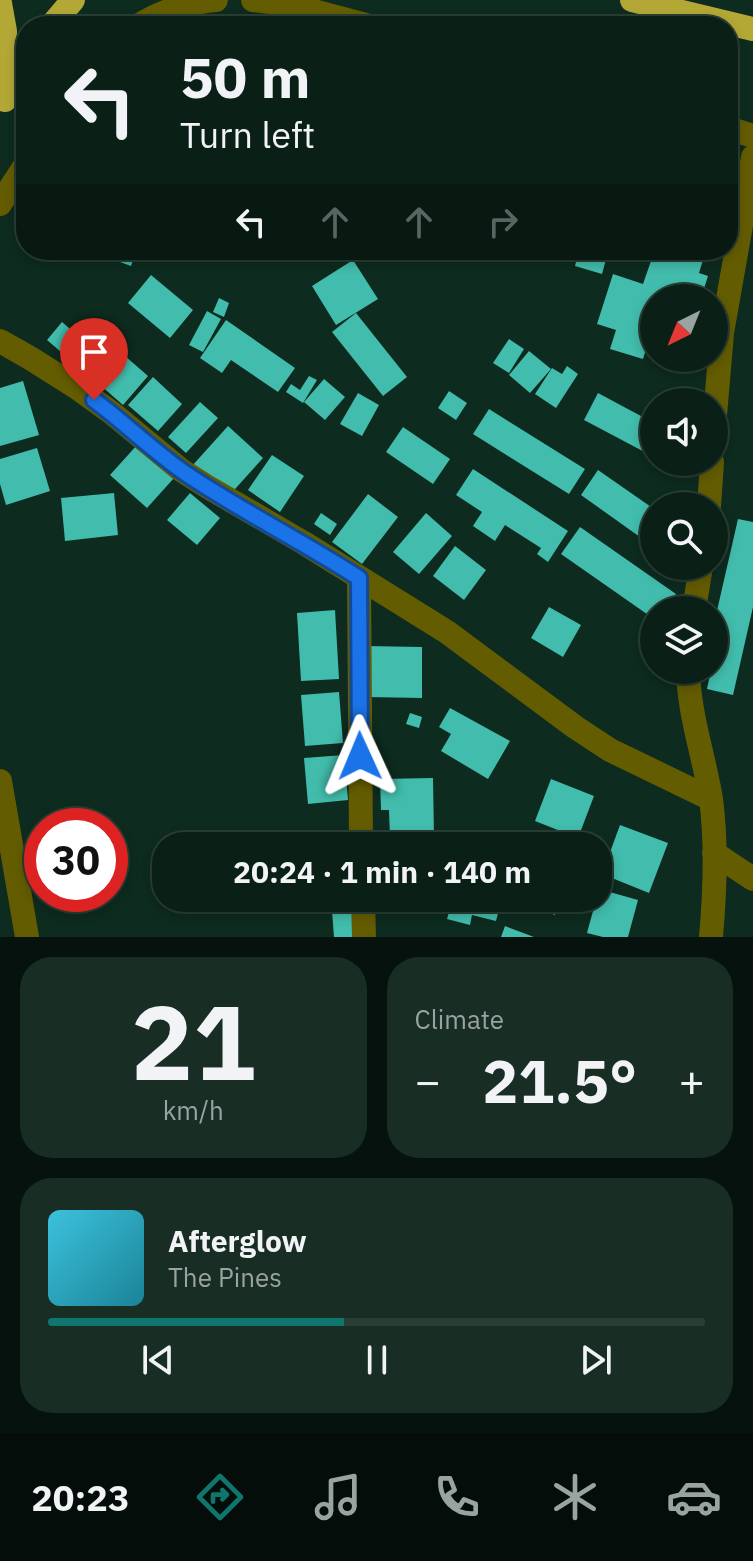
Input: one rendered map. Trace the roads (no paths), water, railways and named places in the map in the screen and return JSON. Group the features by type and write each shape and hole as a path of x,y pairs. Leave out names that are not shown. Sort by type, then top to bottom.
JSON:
{"highway":[{"path":"59,16 73,0"},
{"path":"632,0 699,16"},
{"path":"0,3 5,31 3,106"},
{"path":"3,106 16,82"}],"street":[{"path":"158,16 216,0"},
{"path":"253,0 287,4 332,16"},
{"path":"738,242 753,157"},
{"path":"0,204 16,179"},
{"path":"717,388 722,333 735,260"},
{"path":"0,341 76,387 181,470 447,632 610,750 711,799"},
{"path":"359,578 361,832"},
{"path":"689,684 697,739 711,799 714,853 711,937"},
{"path":"0,781 27,937"},
{"path":"714,853 753,879"},
{"path":"363,912 364,937"}]}
